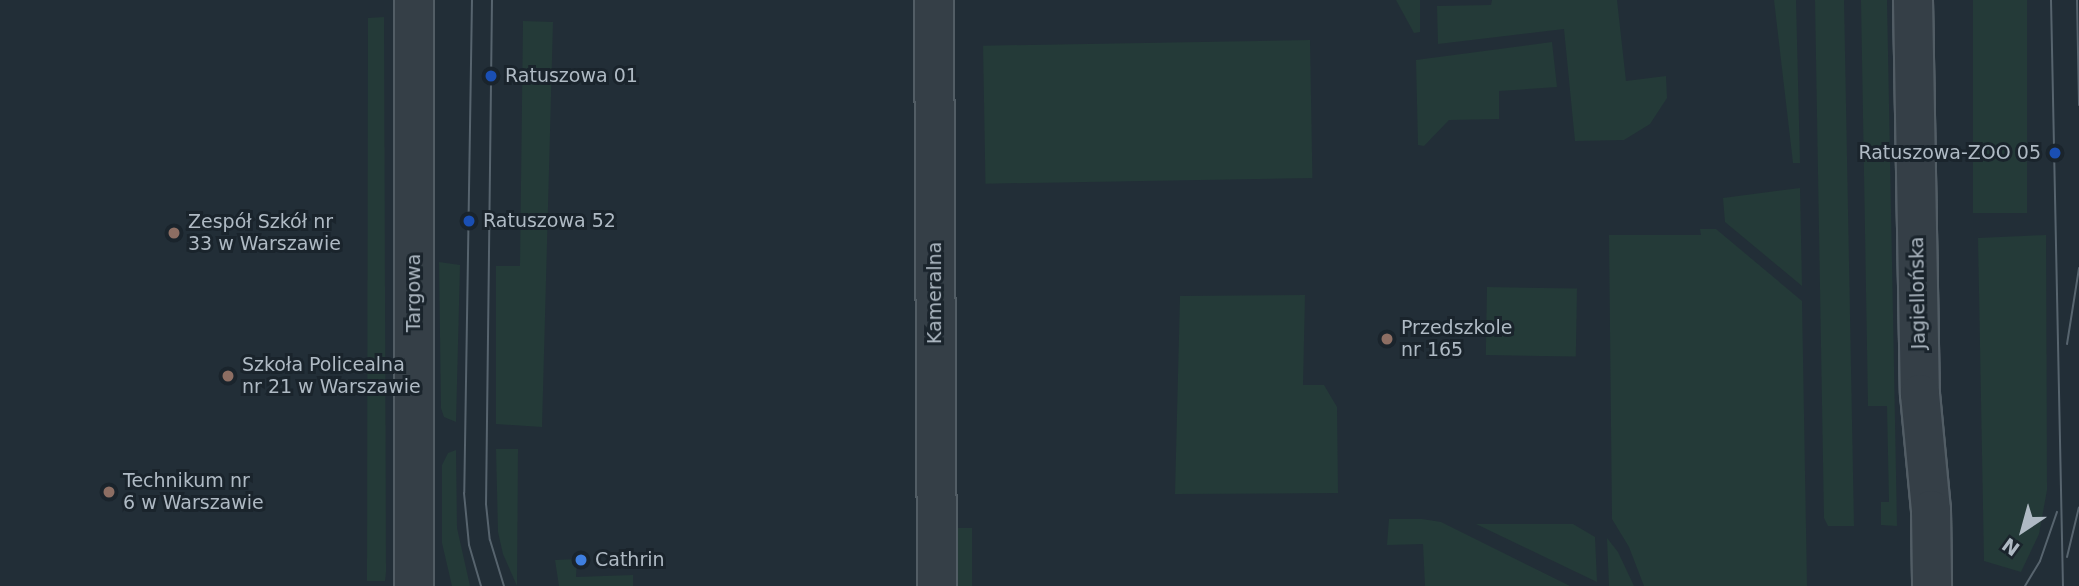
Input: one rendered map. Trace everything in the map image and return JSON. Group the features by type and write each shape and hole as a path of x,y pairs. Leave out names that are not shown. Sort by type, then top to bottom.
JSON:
{"street":[{"name":"Targowa","path":"414,0 414,586"},
{"name":"Kameralna","path":"934,0 937,586"},
{"name":"Jagiellońska","path":"1913,0 1920,394 1931,510 1932,586"}],"green space":[{"path":"1396,0 1420,0 1420,32 1414,33"},
{"path":"1492,0 1617,0 1626,81 1666,76 1667,98 1650,124 1624,140 1575,141 1564,29 1438,44 1437,6 1491,5"},
{"path":"1774,0 1796,0 1800,163 1793,163"},
{"path":"1815,0 1844,0 1854,526 1828,526 1824,518"},
{"path":"1861,0 1887,0 1897,526 1881,525 1881,502 1889,502 1887,406 1868,406"},
{"path":"1973,0 2027,0 2027,213 1973,213"},
{"path":"384,17 386,572 385,581 367,581 368,18"},
{"path":"523,21 553,22 542,427 496,424 496,266 520,266"},
{"path":"1310,40 1312,178 985,184 983,46"},
{"path":"1552,42 1557,87 1499,91 1499,119 1449,120 1424,146 1418,145 1416,60"},
{"path":"1800,188 1802,286 1725,222 1723,198"},
{"path":"1700,229 1716,229 1802,301 1807,586 1644,586 1629,547 1612,519 1609,235 1701,235"},
{"path":"2046,235 2047,490 2039,534 2021,572 1984,561 1978,238"},
{"path":"439,262 460,265 456,422 444,417 441,408"},
{"path":"1487,287 1577,289 1576,357 1486,355"},
{"path":"1305,295 1303,385 1324,385 1337,407 1338,493 1175,494 1180,296"},
{"path":"496,449 518,449 517,586 503,554 498,532"},
{"path":"456,450 457,528 470,586 452,586 442,543 442,465 448,453"},
{"path":"1389,519 1441,522 1570,586 1425,586 1423,544 1387,545"},
{"path":"1476,524 1573,524 1595,537 1597,582"},
{"path":"955,528 972,528 972,586 955,586"},
{"path":"1607,538 1618,552 1634,586 1609,586"},
{"path":"577,559 576,577 633,575 633,586 559,586 555,560"}],"tram line":[{"path":"472,0 464,493 469,545 481,586"},
{"path":"492,0 486,504 490,540 504,586"},
{"path":"2051,0 2063,586"},
{"path":"2077,0 2079,105"},
{"path":"2067,344 2079,268"},
{"path":"2067,557 2079,507"},
{"path":"2025,586 2040,561 2057,512"}],"place":[{"name":"Ratuszowa 01","path":"491,76"},
{"name":"Ratuszowa-ZOO 05","path":"2055,153"},
{"name":"Ratuszowa 52","path":"469,221"},
{"name":"Zespół Szkół nr 33 w Warszawie","path":"174,233"},
{"name":"Przedszkole nr 165","path":"1387,339"},
{"name":"Szkoła Policealna nr 21 w Warszawie","path":"228,376"},
{"name":"Technikum nr 6 w Warszawie","path":"109,492"},
{"name":"Cathrin","path":"581,560"}]}
